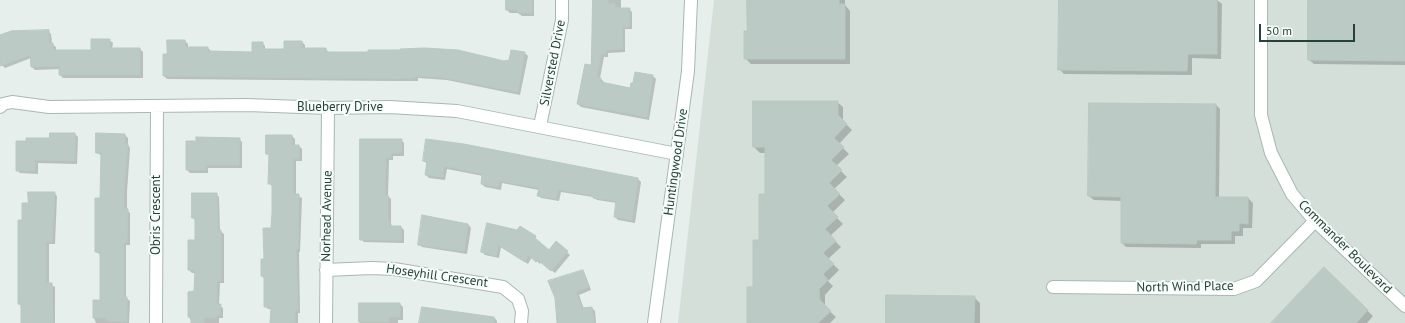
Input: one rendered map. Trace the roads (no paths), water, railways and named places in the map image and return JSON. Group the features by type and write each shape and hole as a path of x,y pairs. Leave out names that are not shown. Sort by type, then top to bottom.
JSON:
{"street":[{"name":"Silversted Drive","path":"540,126 562,20 562,0"},
{"name":"Huntingwood Drive","path":"654,323 688,71 691,0"},
{"name":"Commander Boulevard","path":"1261,0 1261,115 1271,153 1292,194 1315,221 1405,306"},
{"name":"Blueberry Drive","path":"0,107 3,104 12,102 49,107 248,105 328,108 389,107 457,111 540,126 677,154"},
{"name":"Obris Crescent","path":"156,323 157,107"},
{"name":"Norhead Avenue","path":"326,323 328,108"},
{"name":"North Wind Place","path":"1053,287 1234,289 1256,281 1315,221"},
{"name":"Hoseyhill Crescent","path":"326,270 372,268 394,269 503,287 518,299 522,310 521,323"}]}
